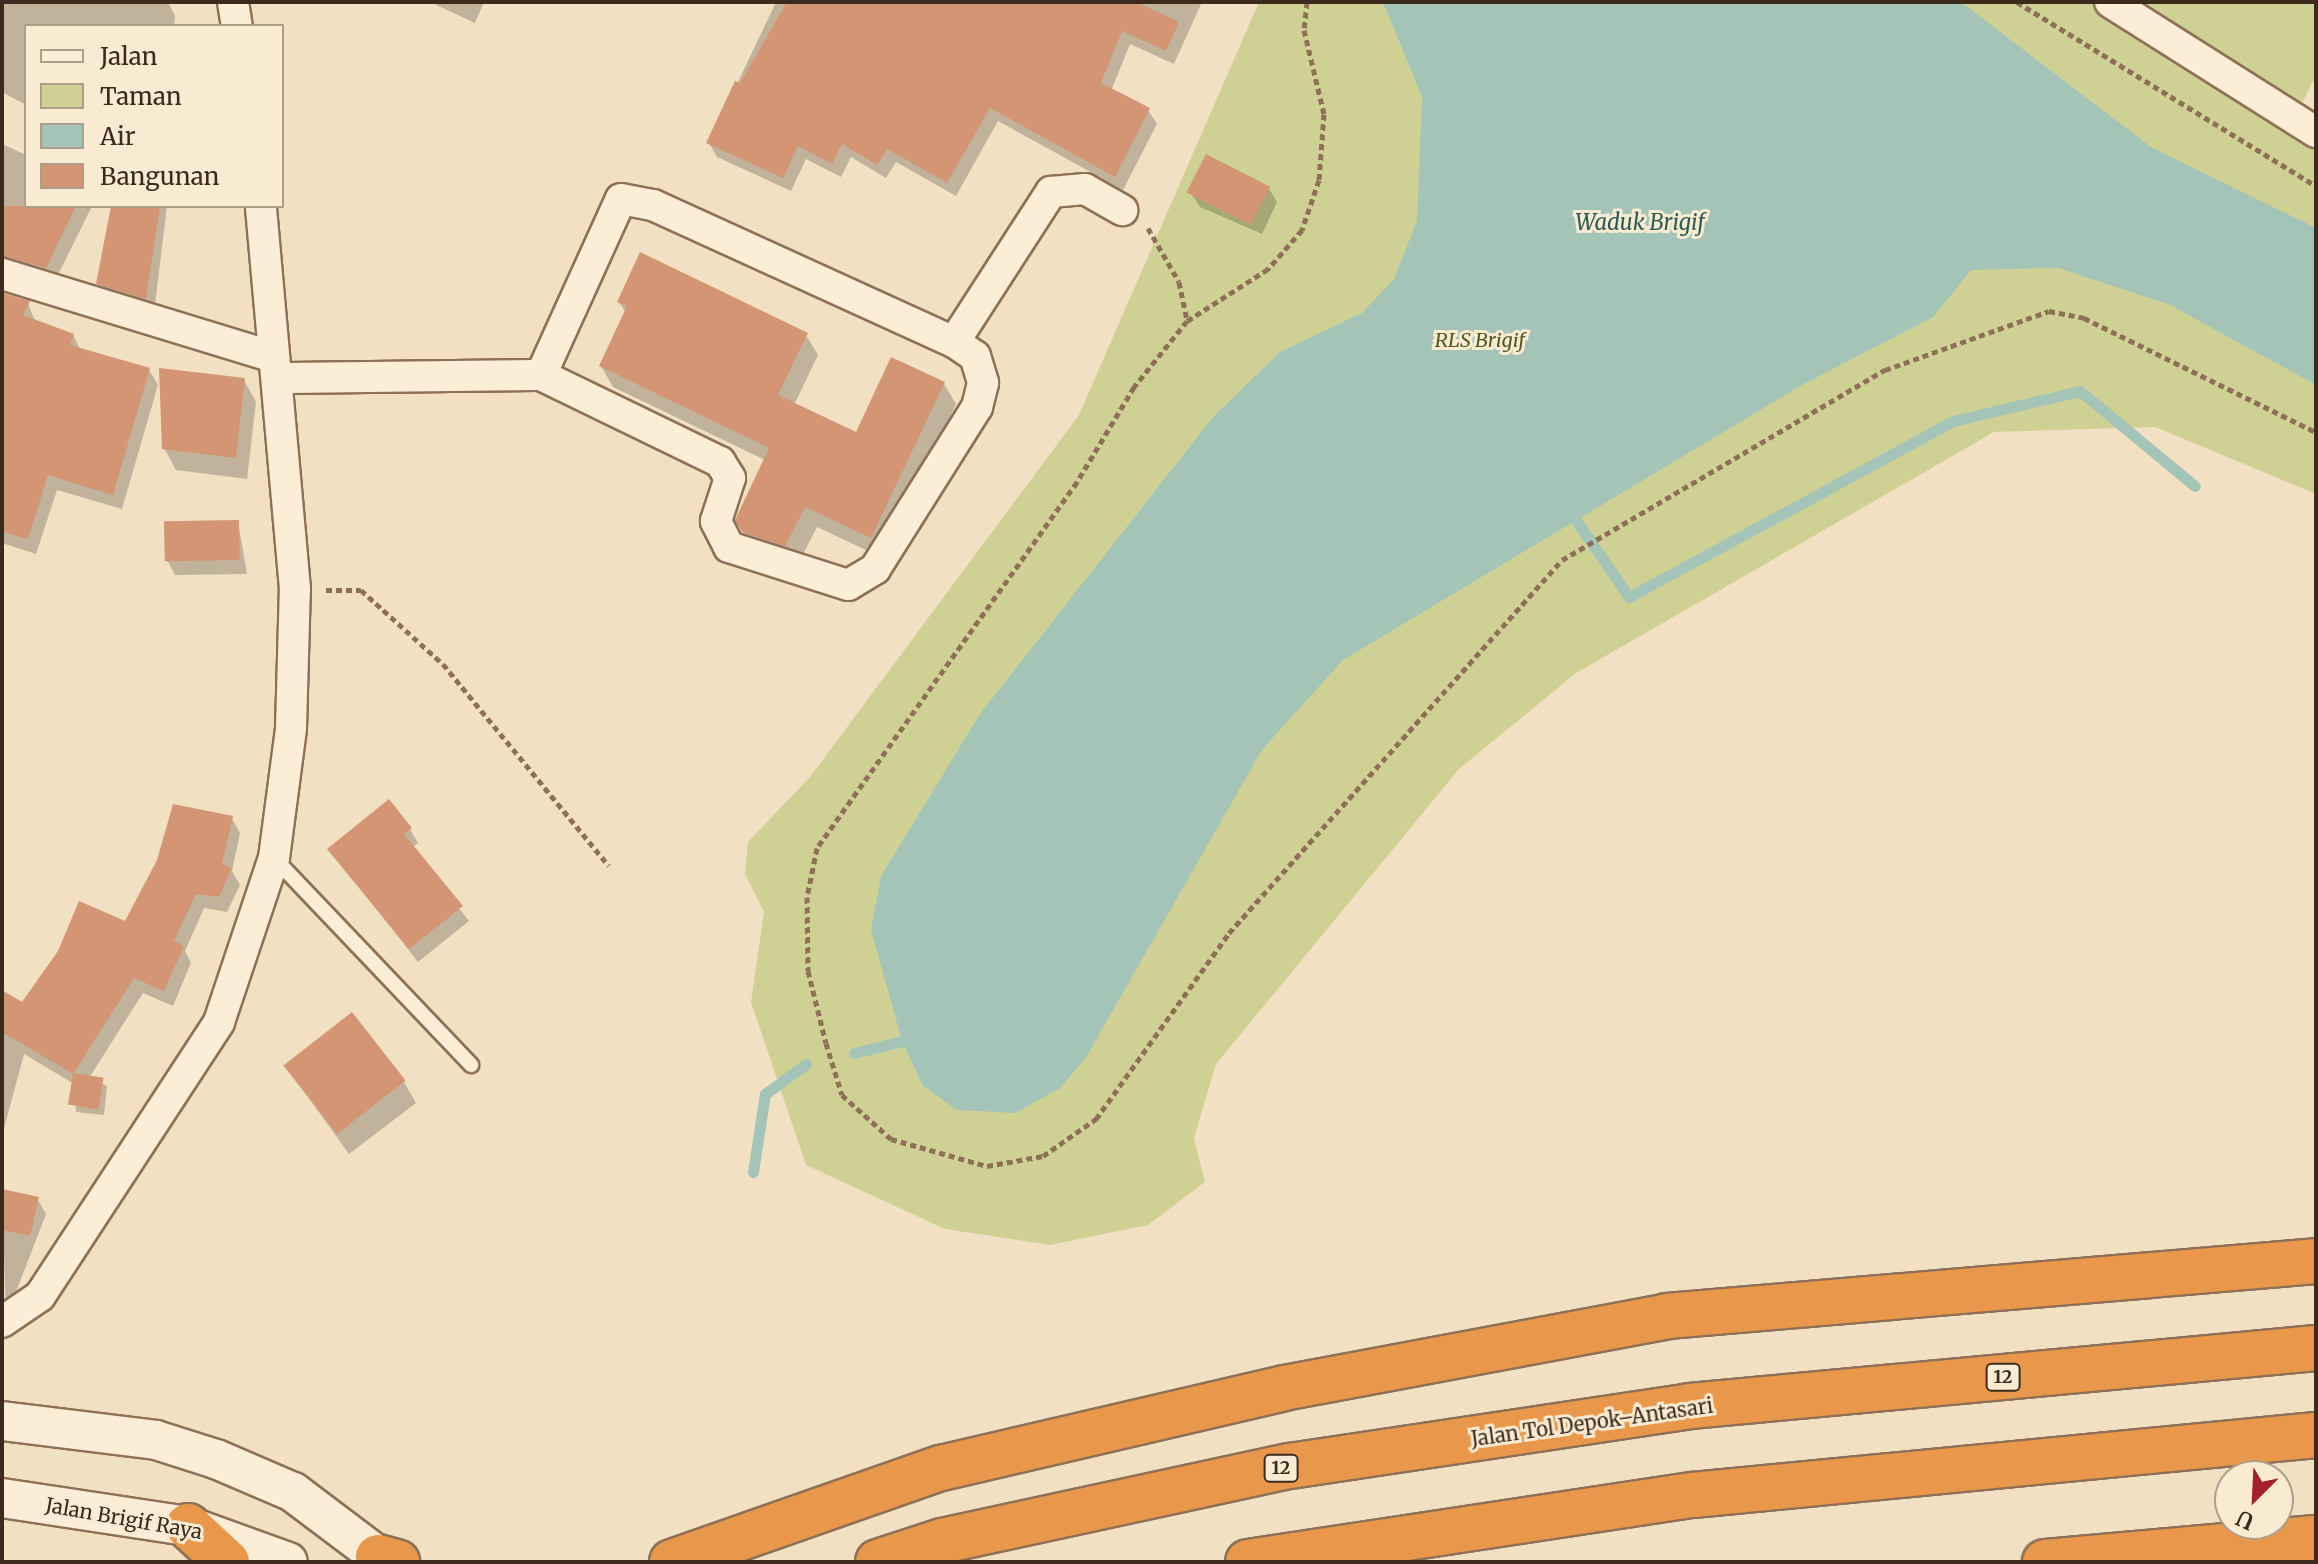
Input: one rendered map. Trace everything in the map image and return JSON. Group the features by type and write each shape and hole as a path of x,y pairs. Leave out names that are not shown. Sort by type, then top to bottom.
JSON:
{"highway":[{"path":"679,1561 941,1468 1284,1388 1667,1316 2316,1261"},
{"name":"Jalan Tol Depok–Antasari","path":"878,1562 942,1541 1290,1466 1690,1406 2316,1348"},
{"path":"1248,1562 1693,1495 2316,1435"},
{"path":"188,1526 227,1562"},
{"path":"2045,1562 2316,1538"}],"street":[{"path":"233,2 237,24"},
{"path":"2110,2 2316,132"},
{"path":"954,342 1051,192 1085,189 1122,210"},
{"path":"2,274 277,368 541,375 720,462 730,478 716,521 729,547 848,585 875,569 977,407 982,366 954,342 653,205 621,199 541,375"},
{"path":"2,1322 40,1296 219,1022 274,858 291,728 295,589 261,208"},
{"path":"2,1421 156,1440 293,1492 387,1560"},
{"name":"Jalan Brigif Raya","path":"2,1498 188,1526 288,1562"}],"lane":[{"path":"274,858 471,1065"}],"path":[{"path":"1307,2 1304,30 1324,114 1319,180 1302,230 1268,269 1187,321 817,848 807,897 808,971 826,1043 842,1095 891,1139 987,1166 1043,1156 1096,1119 1229,933 1562,560 1885,370 2049,311 2084,318 2316,432"},
{"path":"2017,2 2316,186"},
{"path":"1122,210 1166,250 1187,321"},
{"path":"295,589 361,590 443,664 609,866"}],"green space":[{"name":"RLS Brigif","path":"1259,2 2316,2 2316,75 2291,126 2316,139 2316,494 2155,427 1994,432 1576,673 1459,769 1216,1064 1194,1138 1205,1182 1148,1225 1050,1245 945,1229 806,1165 751,1002 764,912 745,874 748,842 810,777 1079,415"}],"water":[{"name":"Waduk Brigif","path":"1383,2 1961,2 2151,147 2316,228 2316,385 2170,305 2058,268 1971,270 1933,317 1802,385 1343,660 1262,750 1085,1059 1060,1088 1015,1113 957,1110 923,1086 902,1041 871,930 881,876 980,714 1213,417 1280,352 1362,313 1394,279 1417,221 1422,97"}],"building":[{"path":"787,2 1136,2 1179,22 1166,51 1122,31 1101,83 1150,108 1115,177 990,108 947,183 887,149 877,165 842,144 832,164 798,146 783,178 706,143 735,81 740,83"},
{"path":"1206,154 1270,187 1251,225 1186,192"},
{"path":"2,206 75,208 46,268 2,256"},
{"path":"111,208 160,208 146,299 96,284"},
{"path":"640,252 808,333 778,395 856,432 891,357 945,382 871,538 805,507 785,546 742,532 735,520 769,448 599,366 627,306 617,302"},
{"path":"2,293 30,301 23,315 74,334 70,345 150,368 113,495 48,475 28,539 2,531"},
{"path":"159,368 245,378 236,458 162,449"},
{"path":"239,520 240,560 165,561 164,521"},
{"path":"389,799 412,828 404,834 463,906 409,949 327,849"},
{"path":"173,804 233,816 222,864 232,868 219,897 196,894 174,941 184,946 164,991 134,978 73,1074 2,1032 2,990 22,1002 58,951 79,901 125,921 157,860"},
{"path":"352,1012 406,1081 337,1134 283,1066"},
{"path":"73,1073 104,1078 99,1109 68,1105"},
{"path":"2,1189 39,1197 30,1236 2,1230"}],"waterway":[{"path":"1575,519 1629,597 1953,421 2080,391 2195,486"},
{"path":"854,1053 902,1041"},
{"path":"753,1172 765,1094 806,1064"}]}
